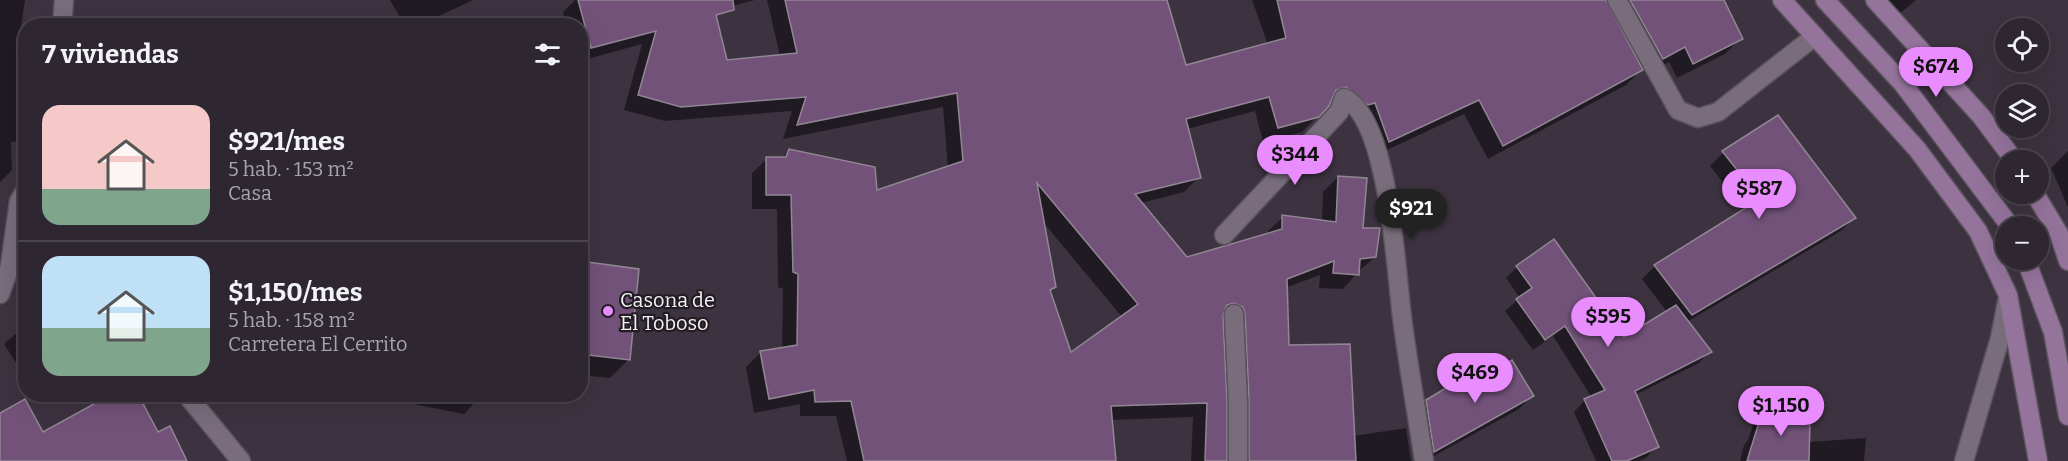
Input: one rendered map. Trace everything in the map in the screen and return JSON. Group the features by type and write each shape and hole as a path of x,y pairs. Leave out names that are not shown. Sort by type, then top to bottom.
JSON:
{"street":[{"path":"63,18 64,0"},
{"path":"1617,0 1678,110 1698,118 1718,112 1815,36"},
{"path":"1782,0 1917,149 1978,231 2008,295 2038,461"},
{"path":"1825,0 1903,84 2002,216"},
{"path":"1875,0 1981,116 2006,150"},
{"path":"1224,235 1339,112 1344,98 1354,103 1371,135 1383,175 1424,461"},
{"path":"2041,204 2059,234 2068,261"},
{"path":"0,294 10,266 18,208"},
{"path":"2030,270 2053,332 2068,416"},
{"path":"1964,461 2000,338 2008,295"},
{"path":"1233,314 1238,402 1238,461"},
{"path":"193,402 241,461"}],"building":[{"path":"578,0 733,0 734,10 716,15 727,60 797,53 785,0 1167,0 1186,65 1286,38 1277,0 1606,0 1643,70 1503,146 1479,100 1389,142 1375,103 1368,105 1346,87 1336,90 1329,106 1319,117 1278,128 1269,97 1186,119 1201,178 1135,194 1187,257 1282,229 1282,215 1336,222 1338,176 1367,178 1363,228 1380,228 1376,257 1360,259 1359,275 1333,273 1334,261 1287,279 1289,345 1350,344 1356,461 1249,461 1245,313 1243,307 1234,303 1227,305 1223,315 1227,461 1205,461 1207,403 1111,406 1116,461 864,461 851,401 815,402 814,390 769,399 760,351 797,345 798,274 793,272 791,195 766,195 766,157 786,157 789,149 875,167 877,190 963,161 957,93 797,125 806,97 681,107 638,95 656,31 591,48 588,37 588,18 583,18","holes":["1037,183 1138,304 1071,352 1050,290 1056,287"]},
{"path":"1630,0 1724,0 1743,39 1693,64 1685,47 1663,59"},
{"path":"1778,115 1856,218 1692,315 1654,265 1760,199 1722,151"},
{"path":"1554,239 1624,337 1676,305 1712,352 1635,391 1659,447 1627,461 1612,461 1584,399 1605,390 1565,326 1545,340 1516,299 1532,288 1516,266"},
{"name":"Casona de El Toboso","path":"588,262 639,269 630,360 588,355"},
{"path":"1512,360 1534,396 1434,452 1426,400 1459,380 1464,389"},
{"path":"20,402 27,402 43,432 97,402 142,402 158,432 170,426 187,461 0,461 0,413"},
{"path":"1765,403 1810,419 1809,461 1747,461"}],"place":[{"name":"Casona de El Toboso","path":"608,311"}]}
